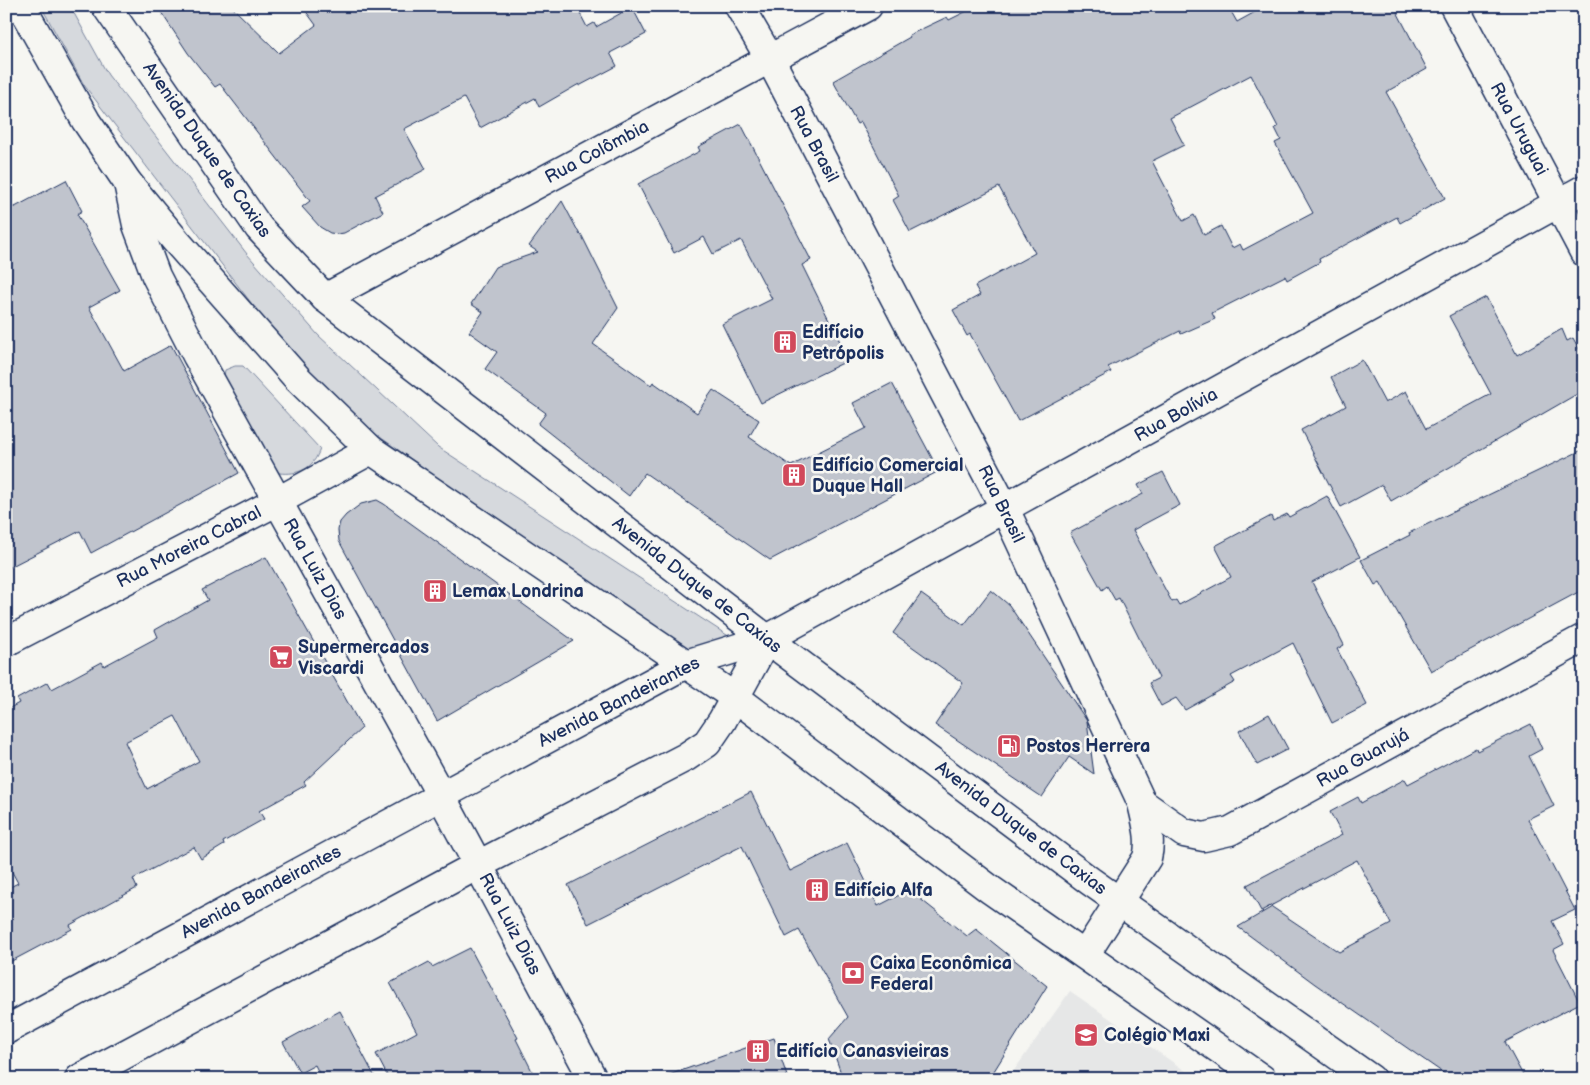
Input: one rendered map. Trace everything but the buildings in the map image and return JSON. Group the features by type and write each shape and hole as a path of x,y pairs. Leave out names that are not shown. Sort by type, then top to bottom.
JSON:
{"main road":[{"path":"21,6 86,121 128,183 176,241 298,379 371,450 736,698 992,890 1262,1079"},
{"name":"Avenida Duque de Caxias","path":"106,6 259,228 325,298 767,639 1090,881 1371,1079"},
{"name":"Rua Brasil","path":"739,6 770,59 1005,509 1142,803 1149,835 1150,848 1147,858 1085,955"},
{"name":"Rua Colômbia","path":"325,298 868,6"},
{"name":"Rua Uruguai","path":"1454,6 1584,252"},
{"name":"Rua Luiz Dias","path":"128,183 137,225 156,276 197,356 441,795 593,1079"},
{"name":"Rua Bolívia","path":"767,639 1584,189"},
{"name":"Rua Moreira Cabral","path":"6,642 278,501 371,450"},
{"name":"Rua Guarujá","path":"1142,803 1184,833 1204,837 1230,831 1584,638"},
{"path":"78,1079 478,865 686,757 707,743 736,698 767,639"},
{"name":"Avenida Bandeirantes","path":"6,1030 686,664 767,639"}],"shaded area":[{"path":"41,6 70,6 108,75 247,254 318,335 438,447 730,637 686,653 353,418 265,321 84,85"},
{"path":"235,366 243,366 320,449 309,466 299,472 279,473 223,382 225,370"},
{"name":"Colégio Maxi","path":"1070,991 1197,1079 1008,1079"}],"place":[{"name":"Edifício Petrópolis","path":"785,342"},
{"name":"Edifício Comercial Duque Hall","path":"794,475"},
{"name":"Lemax Londrina","path":"435,591"},
{"name":"Supermercados Viscardi","path":"281,657"},
{"name":"Postos Herrera","path":"1009,746"},
{"name":"Edifício Alfa","path":"817,890"},
{"name":"Caixa Econômica Federal","path":"853,973"},
{"name":"Colégio Maxi","path":"1086,1035"},
{"name":"Edifício Canasvieiras","path":"758,1051"}]}
